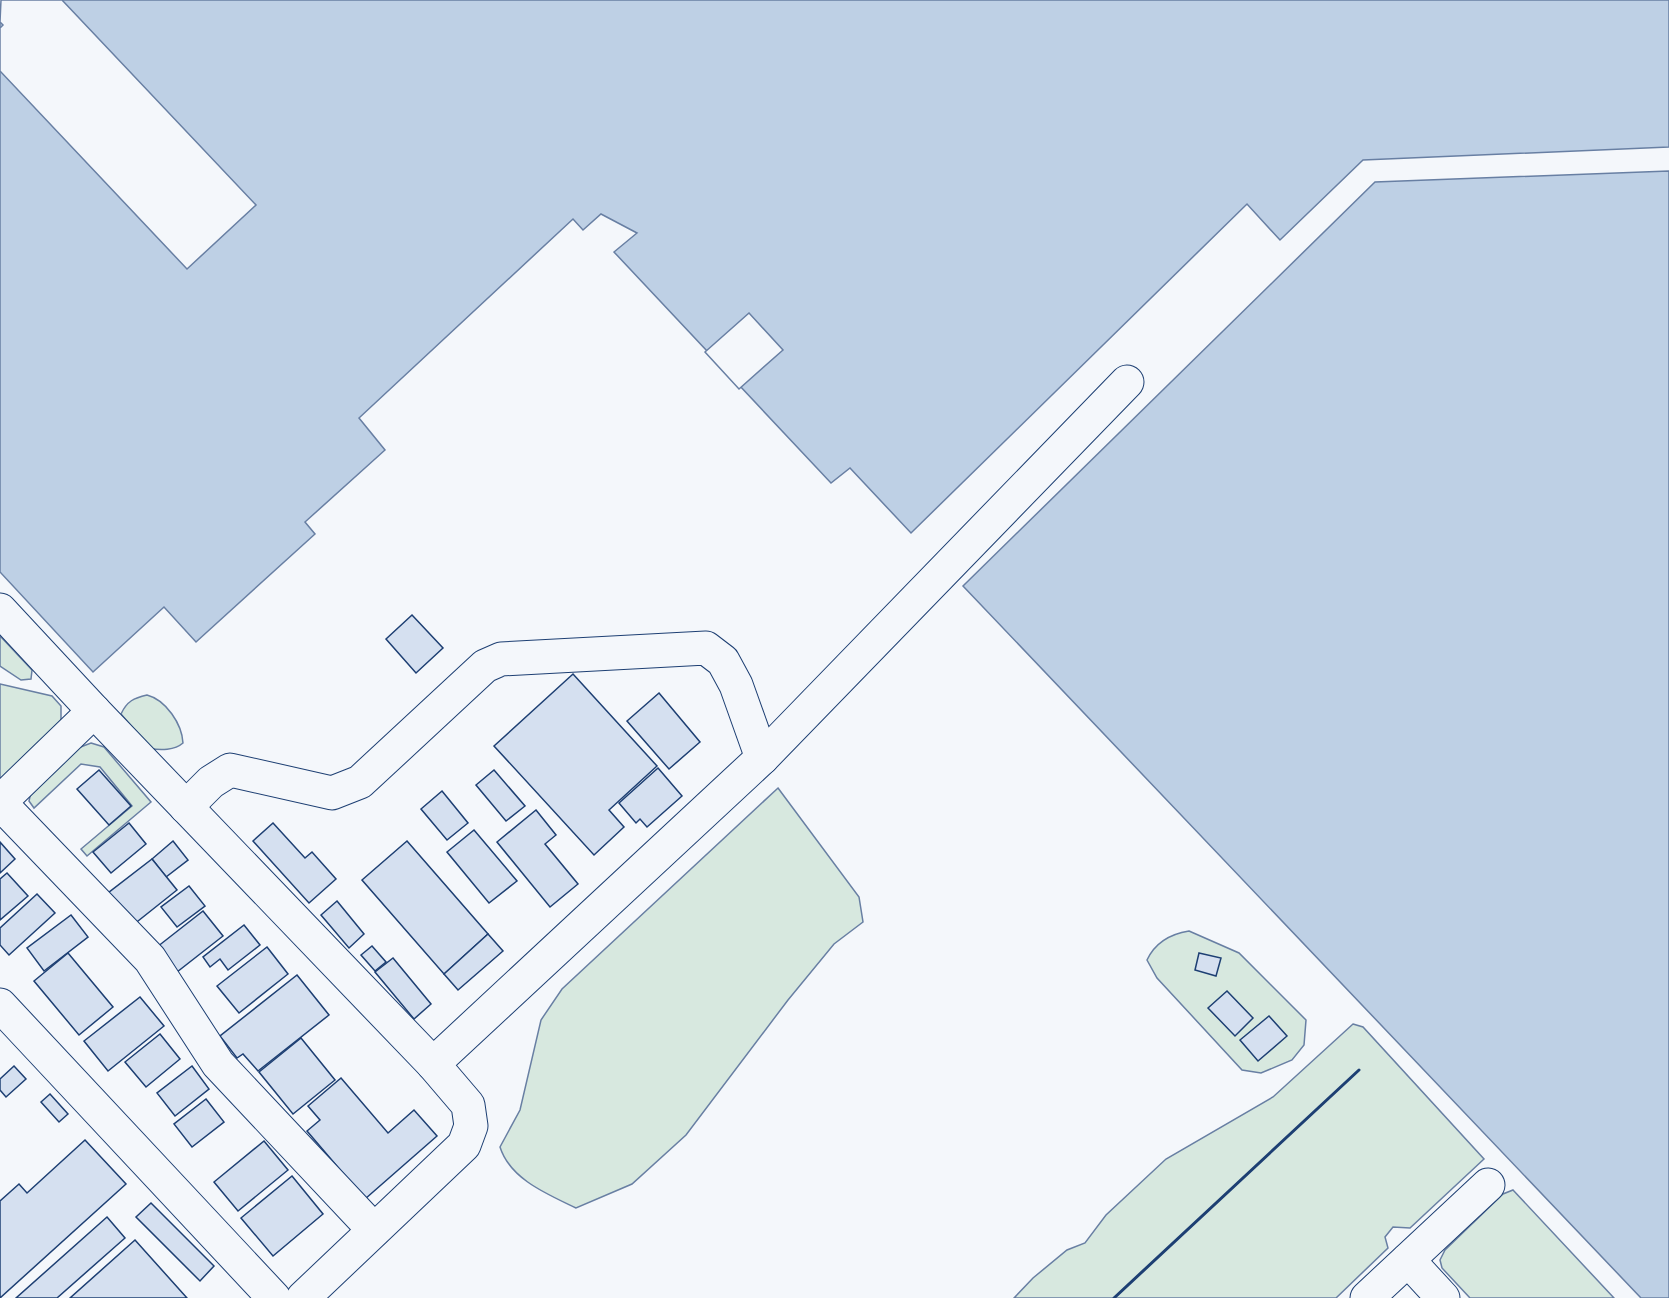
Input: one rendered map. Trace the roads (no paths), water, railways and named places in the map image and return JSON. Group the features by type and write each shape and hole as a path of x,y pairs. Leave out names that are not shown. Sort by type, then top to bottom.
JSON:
{"street":[{"path":"433,1064 762,758 1127,382"},
{"path":"0,610 433,1064 468,1105 471,1126 464,1145 303,1298"},
{"path":"186,807 211,782 230,770 332,793 360,783 485,666 501,659 706,648 723,662 736,685 762,758"},
{"path":"94,711 0,802 150,959 218,1064 374,1230"},
{"path":"0,1005 274,1298"},
{"path":"1367,1298 1488,1185"},
{"path":"1408,1260 1443,1298"}],"water":[{"path":"5,0 1669,0 1669,147 1363,160 1280,240 1247,204 911,533 850,468 831,483 614,252 637,233 601,214 583,230 573,219 359,418 385,450 305,522 315,534 196,642 164,607 93,672 0,572 0,5"},
{"path":"1669,171 1669,1298 1641,1298 963,586 1375,182"}]}
